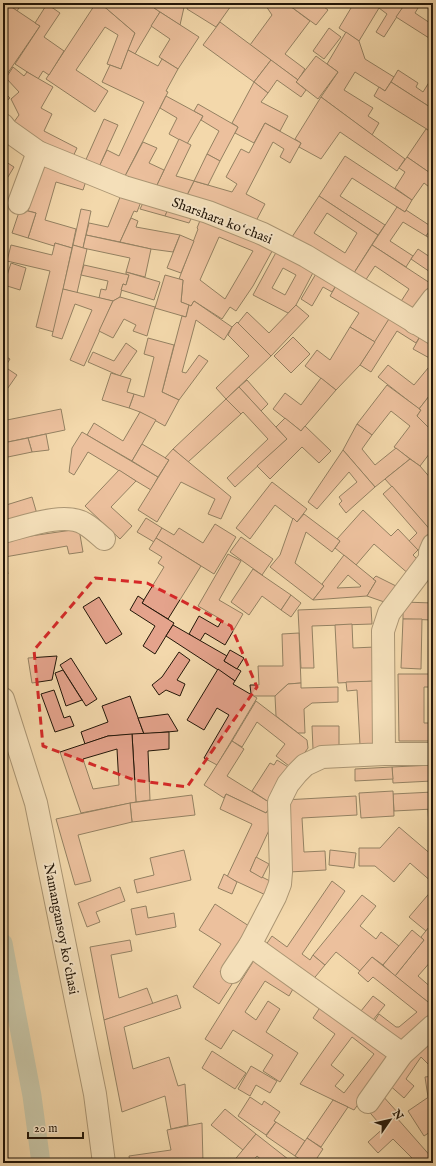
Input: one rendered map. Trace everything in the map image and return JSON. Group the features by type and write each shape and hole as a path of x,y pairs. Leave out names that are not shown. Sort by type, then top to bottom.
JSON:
{"street":[{"name":"Sharshara koʻchasi","path":"3,125 7,130 38,152 124,187 208,212 263,234 306,256 424,328"},
{"path":"19,203 38,152"},
{"path":"424,328 433,299"},
{"path":"3,532 51,520 66,518 84,523 104,540"},
{"path":"384,754 383,631 388,613 430,559 430,552 433,545"},
{"name":"Namangansoy koʻchasi","path":"3,699 36,803 95,1094 104,1163"},
{"path":"232,972 250,945 275,897 280,884 281,872 278,802 288,784 297,773 305,765 322,757 384,754 433,754"},
{"path":"250,945 402,1054"},
{"path":"368,1102 402,1054 433,1026"}],"highlighted area":[{"path":"95,578 147,583 231,626 257,687 187,787 134,780 43,746 34,650"}],"building":[{"path":"22,3 17,11 7,4"},
{"path":"96,3 100,3 135,33 121,69 107,64 118,35 105,27 76,70 108,91 95,112 46,79"},
{"path":"100,3 147,3 160,12 135,54 128,50 135,33"},
{"path":"147,3 185,3 180,25 160,12"},
{"path":"188,3 233,3 216,27 187,9"},
{"path":"264,3 286,3 310,21 285,54 305,69 298,80 250,45 272,15"},
{"path":"286,3 319,3 328,10 316,25"},
{"path":"354,3 405,4 384,37 376,32 387,14 379,8 359,41 339,28"},
{"path":"403,3 421,3 415,13 433,25 433,32 429,38 396,17 405,4"},
{"path":"7,4 40,26 3,80 3,11"},
{"path":"47,4 60,13 44,37 64,51 49,75 43,71 38,79 15,64 40,26 35,23"},
{"path":"160,12 199,37 178,69 159,57 170,39 151,26"},
{"path":"220,22 271,60 254,82 203,45"},
{"path":"329,28 341,37 324,59 313,51"},
{"path":"346,32 359,41 365,59 394,77 385,91 355,72 344,90 373,108 368,116 379,123 372,135 321,97 338,72 327,64"},
{"path":"128,50 158,66 162,59 178,69 166,91 168,92 124,178 98,169 107,150 119,156 144,102 102,82 110,65 121,69"},
{"path":"316,56 338,72 318,99 296,82"},
{"path":"271,60 298,80 296,82 306,90 301,97 277,80 268,93 254,82"},
{"path":"13,67 24,76 27,72 53,87 41,108 52,114 44,131 77,148 71,161 11,126 19,115 11,99 19,92 6,78"},
{"path":"398,70 418,83 416,87 423,92 433,76 433,109 391,82"},
{"path":"254,82 268,93 261,102 288,116 280,131 265,123 254,143 235,133 238,127 232,123"},
{"path":"391,82 433,109 433,133 374,96 379,87 385,91"},
{"path":"3,91 10,98 3,104"},
{"path":"166,96 203,116 187,144 169,134 177,118 160,108"},
{"path":"321,97 405,159 397,171 340,132 321,159 299,147 301,143 295,139"},
{"path":"198,104 238,127 220,161 207,154 219,131 201,120 203,116 194,111"},
{"path":"104,119 118,125 98,169 84,164"},
{"path":"265,123 301,143 290,163 280,157 284,149 273,142 246,194 265,204 256,221 185,199 194,181 232,192 237,184 226,177 241,149 249,153"},
{"path":"426,129 433,133 433,169 430,173 407,157"},
{"path":"179,139 191,145 176,176 194,181 185,199 155,189"},
{"path":"143,142 157,148 149,163 164,170 155,189 124,178"},
{"path":"207,154 220,161 208,185 194,181"},
{"path":"345,156 412,200 405,212 352,178 340,196 385,225 378,235 319,196"},
{"path":"407,157 433,175 433,190 424,183 412,200 395,188 405,172 399,168"},
{"path":"3,160 14,167 3,185"},
{"path":"43,161 88,175 83,190 56,182 45,220 76,229 72,248 55,243 54,246 28,238 36,213 28,211"},
{"path":"123,190 142,199 137,212 134,211 120,242 86,235 89,223 108,227"},
{"path":"319,196 378,235 352,276 292,237","holes":["327,213 357,233 345,253 314,233"]},
{"path":"146,197 171,204 165,216 140,209"},
{"path":"171,202 196,209 189,223 165,216"},
{"path":"397,207 405,212 406,210 432,227 426,236 403,222 390,241 413,256 406,267 372,245"},
{"path":"20,209 36,213 28,238 12,233"},
{"path":"81,209 91,211 83,248 73,245"},
{"path":"203,213 276,244 253,286 236,311 230,307 222,319 194,301 191,306 181,302 183,280 179,279 198,229 197,228","holes":["219,237 253,251 225,299 200,280"]},
{"path":"131,218 138,221 136,227 180,235 173,252 120,242"},
{"path":"433,227 433,240 426,236"},
{"path":"86,235 151,249 145,277 126,272 130,258 83,248"},
{"path":"180,235 194,241 181,273 167,268"},
{"path":"55,243 72,248 54,332 36,327 50,271 7,261 11,245 52,255"},
{"path":"73,245 87,249 77,293 63,289"},
{"path":"280,245 317,265 296,305 288,313 253,295","holes":["283,268 296,275 285,295 272,288"]},
{"path":"372,245 433,285 433,288 415,317 398,306 409,289 375,266 363,284 352,276"},
{"path":"418,249 433,259 433,274 411,259"},
{"path":"11,263 26,268 20,290 4,285"},
{"path":"84,265 129,275 126,285 123,284 120,297 113,301 99,298 101,289 106,290 108,281 81,275"},
{"path":"320,267 340,279 332,292 323,287 312,306 301,299"},
{"path":"126,272 160,282 154,300 121,290 123,284 126,285 129,275 126,274"},
{"path":"165,275 183,280 181,302 189,305 186,317 155,308"},
{"path":"340,279 394,312 375,342 350,327 359,313 330,296"},
{"path":"63,289 113,301 84,366 70,360 92,310 75,304 62,339 52,336"},
{"path":"120,297 155,307 147,336 133,331 136,325 124,319 113,338 99,331 113,301"},
{"path":"194,301 232,327 224,340 196,320 182,372 186,373 199,355 208,361 179,400 162,392 182,316 186,317 189,305 191,306"},
{"path":"296,305 309,316 271,356 238,323 247,312 269,333"},
{"path":"392,314 422,333 416,343 397,331 371,372 360,365"},
{"path":"237,322 271,356 226,399 216,388 249,356 228,335 232,327"},
{"path":"350,327 375,342 360,365 336,390 305,366 317,350 330,360"},
{"path":"422,333 433,339 433,360 413,349"},
{"path":"293,337 310,354 291,373 274,356"},
{"path":"148,338 174,345 162,392 179,400 165,426 140,412 129,408 134,394 144,397 154,357 144,354"},
{"path":"126,343 137,351 120,376 88,362 93,352 114,361"},
{"path":"3,355 10,359 3,370"},
{"path":"433,362 433,391 419,409 378,377 388,365 414,385"},
{"path":"5,367 17,375 3,395 3,370"},
{"path":"111,373 131,379 127,392 134,394 129,408 102,400"},
{"path":"321,378 336,390 301,431 273,409 285,393 301,405"},
{"path":"247,380 268,404 261,411 239,387"},
{"path":"387,385 421,410 417,416 433,432 433,449 420,466 394,447 410,426 391,411 372,435 357,424"},
{"path":"239,387 287,439 235,487 227,478 268,439 243,412 241,414 226,399"},
{"path":"433,391 433,432 417,416 421,410 419,409"},
{"path":"226,399 241,414 188,462 173,449"},
{"path":"3,401 7,420 61,409 65,430 3,443"},
{"path":"140,412 156,420 132,461 87,435 94,423 123,441"},
{"path":"285,418 301,431 305,426 331,451 319,463 302,447 270,479 257,466 287,439 276,427"},
{"path":"357,424 372,435 362,449 375,465 396,448 410,459 375,487 343,450"},
{"path":"82,432 158,477 151,490 88,452 74,475 69,472 72,448"},
{"path":"46,434 49,450 32,452 28,438"},
{"path":"28,438 32,452 3,458 3,443"},
{"path":"142,444 169,460 158,477 132,461"},
{"path":"173,449 231,497 221,519 208,514 215,499 181,482 157,522 138,510 169,460 165,458"},
{"path":"343,450 375,487 346,513 339,504 342,501 339,497 357,482 349,472 317,509 308,502"},
{"path":"410,459 420,466 433,481 433,533 385,479"},
{"path":"119,470 136,481 111,507 132,526 120,539 85,506"},
{"path":"272,482 307,509 297,522 275,505 250,539 236,528"},
{"path":"392,486 433,533 433,536 418,550 409,541 417,533 383,494"},
{"path":"32,497 37,514 3,525 3,506"},
{"path":"363,510 391,536 398,529 418,550 413,555 421,563 410,575 374,544 356,565 335,548 340,541 337,539"},
{"path":"304,514 340,541 332,552 306,532 295,563 324,586 313,600 270,567 280,555 293,518 297,522"},
{"path":"146,518 162,528 154,542 137,532"},
{"path":"215,524 236,537 214,574 156,538 162,528 174,535 179,528 203,543"},
{"path":"79,529 83,552 69,554 67,546 5,557 8,574 3,574 3,540"},
{"path":"241,537 273,559 262,575 230,552"},
{"path":"156,538 201,566 168,619 142,603 164,567 158,563 162,557 149,549"},
{"path":"228,554 241,561 219,600 243,614 225,645 205,633 200,641 189,634 199,616 218,627 222,620 198,606"},
{"path":"344,555 376,581 367,596 313,600 324,586 322,584","holes":["348,575 361,586 360,587 337,588"]},
{"path":"253,569 291,595 281,610 262,596 249,615 231,602"},
{"path":"376,576 400,588 390,604 367,596 376,581 373,579"},
{"path":"291,595 301,603 291,617 281,610"},
{"path":"138,596 144,600 142,603 174,623 155,654 143,646 155,626 130,610"},
{"path":"99,597 122,634 106,644 83,607"},
{"path":"403,602 433,603 433,620 403,619"},
{"path":"371,607 372,624 312,626 314,668 301,668 298,610"},
{"path":"403,619 422,619 421,669 401,668"},
{"path":"352,624 353,648 375,647 376,681 338,683 335,625"},
{"path":"173,625 227,656 224,661 241,671 235,681 166,636"},
{"path":"299,633 301,683 288,684 275,696 254,696 251,694 250,685 259,685 258,666 283,666 282,634"},
{"path":"230,650 244,658 237,669 224,661"},
{"path":"179,652 190,660 177,680 185,684 180,696 166,690 159,695 152,685 162,677"},
{"path":"57,656 52,680 32,683 28,658"},
{"path":"71,658 97,699 86,706 60,665"},
{"path":"218,669 235,681 233,684 257,698 217,765 204,758 229,715 217,708 204,730 187,720"},
{"path":"63,670 82,700 66,706 55,673"},
{"path":"398,674 433,674 433,687 424,687 424,723 433,723 433,741 399,741"},
{"path":"376,681 379,745 360,745 357,690 347,691 346,682"},
{"path":"301,683 301,688 338,687 338,702 312,703 304,709 305,733 298,733 276,716 275,696 288,684"},
{"path":"54,690 64,718 70,716 74,726 55,732 41,694"},
{"path":"130,696 144,734 108,736 85,744 81,732 108,722 102,706"},
{"path":"256,701 307,740 308,748 293,769 276,756 285,744 257,722 242,747 232,741"},
{"path":"168,714 178,731 144,734 138,718"},
{"path":"312,726 339,726 339,748 313,749"},
{"path":"169,732 169,749 148,751 150,800 136,802 132,734"},
{"path":"132,734 136,802 81,813 60,752 108,736","holes":["117,749 119,785 93,789 83,759"]},
{"path":"232,741 244,749 227,776 272,804 266,813 226,794 224,798 204,785"},
{"path":"277,760 293,770 272,804 252,791 270,763 274,765"},
{"path":"433,765 433,792 432,781 393,783 392,767"},
{"path":"392,767 393,779 355,781 355,769"},
{"path":"393,791 394,816 361,818 359,793"},
{"path":"433,792 433,809 394,811 393,794"},
{"path":"226,794 266,813 269,809 277,813 250,871 276,884 270,897 227,877 252,824 220,809"},
{"path":"192,795 195,815 132,822 130,803"},
{"path":"356,796 357,815 302,818 304,852 325,851 326,870 289,872 284,800"},
{"path":"130,803 132,822 78,835 91,881 75,885 56,819"},
{"path":"428,809 433,809 433,847 430,847"},
{"path":"399,827 433,856 433,883 410,863 394,882 375,866 359,866 359,848 380,848"},
{"path":"184,850 191,880 137,893 134,880 154,875 150,858"},
{"path":"330,850 356,853 354,868 329,865"},
{"path":"256,857 269,864 262,878 250,871"},
{"path":"224,874 237,882 232,894 218,888"},
{"path":"332,881 345,891 302,954 310,960 313,955 325,965 311,982 263,949 272,936 287,947"},
{"path":"120,887 125,901 96,912 100,922 87,927 78,903"},
{"path":"433,889 433,922 426,931 409,917"},
{"path":"362,895 376,906 360,926 376,939 381,932 399,946 383,965 372,957 360,971 336,952 325,965 313,955"},
{"path":"215,904 249,926 220,972 234,981 219,1004 193,987 221,944 199,930"},
{"path":"146,906 148,918 174,913 176,927 136,935 131,909"},
{"path":"433,922 433,959 418,976 433,989 433,1006 395,976 424,940 421,937"},
{"path":"412,930 424,940 395,976 383,965"},
{"path":"130,940 132,951 111,955 119,998 147,988 153,1004 104,1020 90,947"},
{"path":"256,957 297,982 289,996 265,981 245,1012 256,1020 268,1001 280,1009 266,1032 298,1053 280,1082 263,1071 273,1055 233,1030 221,1049 205,1039"},
{"path":"372,957 433,1006 433,1021 407,1044 372,1025 379,1014 396,1027 399,1027 417,1012 373,977 368,982 358,973"},
{"path":"177,995 181,1008 124,1027 133,1069 169,1057 178,1086 185,1084 188,1125 171,1129 165,1096 122,1112 104,1020"},
{"path":"373,996 385,1005 369,1025 357,1016"},
{"path":"325,1000 396,1052 354,1110 300,1084 335,1034 313,1018","holes":["352,1037 374,1054 344,1093 335,1086 344,1075 331,1065"]},
{"path":"433,1036 433,1069 421,1057 406,1079 414,1086 404,1098 387,1083"},
{"path":"212,1051 246,1073 235,1089 202,1068"},
{"path":"251,1066 277,1081 270,1093 256,1085 250,1096 238,1089"},
{"path":"433,1076 433,1094 428,1097 425,1077"},
{"path":"381,1094 399,1114 383,1128 366,1108"},
{"path":"433,1094 433,1130 424,1136 408,1111"},
{"path":"250,1097 262,1105 264,1101 280,1112 274,1121 276,1122 266,1135 238,1116"},
{"path":"333,1100 348,1107 321,1147 307,1138"},
{"path":"225,1109 256,1134 243,1150 211,1125"},
{"path":"396,1117 433,1159 433,1163 417,1163 393,1139 378,1153 368,1142"},
{"path":"276,1122 305,1141 295,1156 266,1136"},
{"path":"202,1123 203,1163 130,1163 129,1156 171,1150 167,1130"},
{"path":"256,1134 293,1163 265,1163 257,1156 251,1163 232,1163"},
{"path":"307,1138 323,1149 317,1158 324,1163 306,1163 295,1156"}],"waterway":[{"path":"3,943 32,1096 41,1163"}]}
